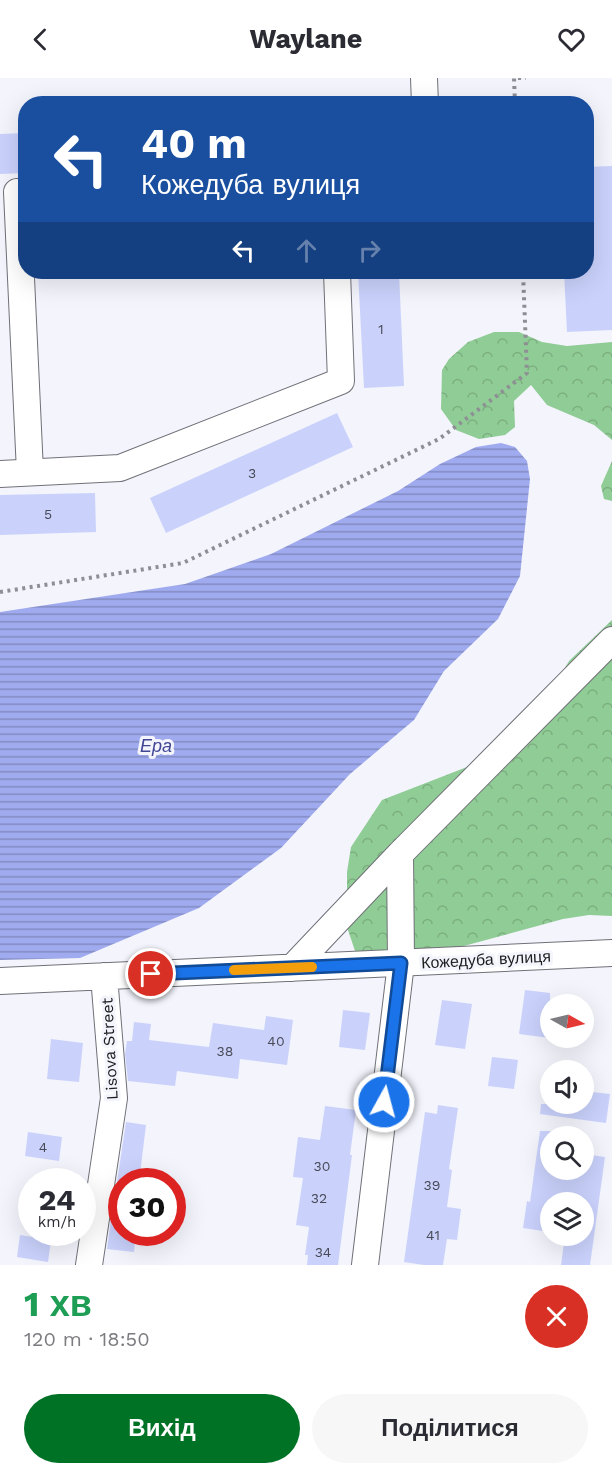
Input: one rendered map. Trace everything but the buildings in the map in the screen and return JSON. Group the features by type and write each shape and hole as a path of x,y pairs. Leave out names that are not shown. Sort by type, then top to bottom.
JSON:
{"street":[{"path":"423,78 424,96"},
{"path":"14,192 18,262"},
{"path":"19,279 30,472"},
{"path":"0,474 120,468 341,381 338,279"},
{"path":"292,968 400,854 612,640"},
{"path":"365,1265 401,963 400,854"},
{"name":"Кожедуба вулиця","path":"0,981 612,953"},
{"name":"Lisova Street","path":"89,1265 114,1098 104,976"}],"path":[{"path":"515,96 514,78 526,78"},
{"path":"0,592 183,563 439,439 527,373 523,279"}],"green space":[{"path":"494,332 519,332 542,342 567,346 612,342 612,440 594,425 547,405 531,385 514,401 515,427 505,435 479,439 456,430 441,409 442,370 449,359 468,342"},
{"path":"612,461 612,501 604,499 601,486"},
{"path":"612,620 612,916 589,915 563,919 401,963 376,964 355,951 347,927 347,872 351,847 382,800 485,760 528,731 569,661"}],"water":[{"name":"Ера","path":"501,443 515,447 527,461 530,479 520,576 498,619 444,671 414,720 350,774 281,848 199,908 80,958 0,960 0,612 185,584 271,554 398,491 440,464 476,447"}],"slow traffic":[{"path":"234,970 312,967"}],"route":[{"path":"151,974 401,963 384,1102"}]}
